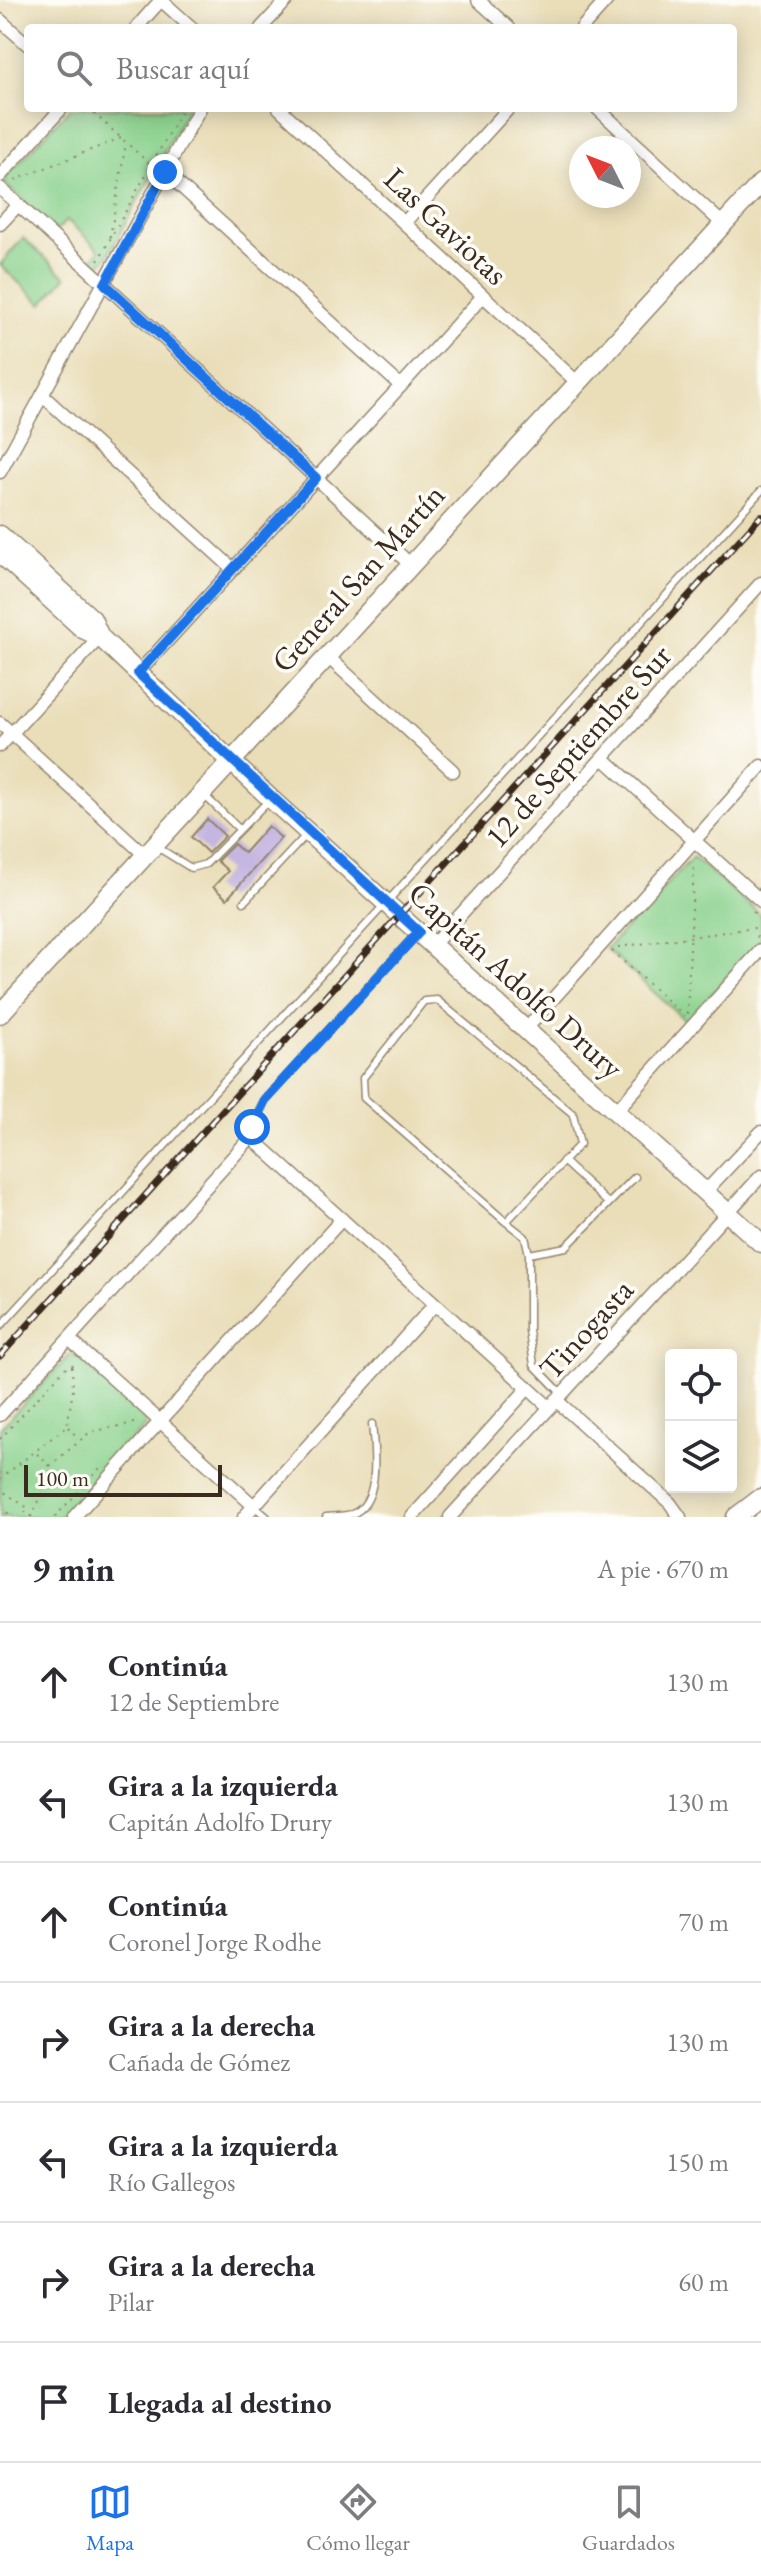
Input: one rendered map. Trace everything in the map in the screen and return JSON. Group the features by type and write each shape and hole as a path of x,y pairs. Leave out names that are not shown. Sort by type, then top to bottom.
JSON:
{"main road":[{"name":"General San Martín","path":"0,1014 761,183"},
{"path":"0,535 92,619 100,637"},
{"path":"0,553 83,629 100,637"},
{"name":"Capitán Adolfo Drury","path":"100,637 270,798 761,1243"},
{"path":"736,1517 761,1500"},
{"path":"761,1500 757,1509 761,1517"}],"street":[{"path":"140,24 161,0 188,24"},
{"path":"265,24 287,0"},
{"path":"478,0 505,24"},
{"path":"586,24 607,0"},
{"path":"0,20 24,41"},
{"path":"0,176 58,112"},
{"path":"0,472 198,112"},
{"name":"Las Gaviotas","path":"283,112 578,383"},
{"path":"404,223 505,112"},
{"path":"601,112 723,224"},
{"path":"165,172 401,386"},
{"path":"0,188 411,565"},
{"path":"0,224 18,205"},
{"path":"138,673 483,296"},
{"path":"42,395 233,569"},
{"name":"12 de Septiembre Sur","path":"433,945 761,584"},
{"path":"0,746 100,637"},
{"path":"327,656 453,771"},
{"path":"0,723 150,850"},
{"path":"603,758 761,901"},
{"path":"526,1029 761,766"},
{"path":"616,1111 761,950"},
{"path":"705,1192 761,1132"},
{"path":"0,1415 251,1137 528,1388 556,1401 670,1503 680,1517"},
{"name":"Tinogasta","path":"450,1517 761,1176"},
{"path":"74,1517 342,1219"},
{"path":"244,1517 435,1304"},
{"path":"69,1339 254,1506"},
{"name":"Tinogasta","path":"412,1517 528,1388"}],"lane":[{"path":"0,1327 761,491"},
{"path":"202,793 239,829"},
{"path":"150,850 191,868 206,864 270,798"},
{"path":"244,902 309,832"},
{"path":"251,1137 255,1117 265,1100 419,932"},
{"path":"506,1222 580,1144 573,1114 437,1000 424,1001 363,1078 364,1098 506,1222 525,1237 529,1254 529,1331 534,1365 556,1401"},
{"path":"563,1161 608,1203"},
{"path":"529,1254 566,1247 635,1177"},
{"path":"326,1517 355,1513 369,1498 375,1456 372,1424"},
{"path":"254,1506 267,1517"}],"path":[{"path":"92,112 151,165"},
{"path":"92,259 97,263 181,112"},
{"path":"17,172 7,183 121,138"},
{"path":"109,242 126,143"},
{"path":"611,950 686,1016 692,863 699,863"},
{"path":"751,910 761,920"},
{"path":"611,950 761,927"},
{"path":"611,950 623,937"},
{"path":"0,1439 68,1365 87,1374"},
{"path":"0,1479 67,1426 73,1390 72,1365"},
{"path":"50,1466 78,1439 96,1430 134,1423"},
{"path":"67,1426 78,1439"},
{"path":"31,1517 52,1475 50,1466 35,1452"},
{"path":"55,1517 106,1460"},
{"path":"0,1498 4,1492 28,1508 22,1517"},
{"path":"0,1508 14,1517"}],"green space":[{"path":"66,112 186,112 106,259 98,265 90,262 100,250 67,220 56,231 5,184 7,176"},
{"path":"23,238 66,277 42,304 0,265"},
{"path":"693,857 761,915 761,939 687,1022 606,949"},
{"path":"70,1355 80,1359 143,1416 146,1425 64,1517 0,1517 0,1428"}],"building":[{"path":"207,819 225,836 208,853 191,837"},
{"path":"268,826 281,838 227,899 213,887 228,871 217,861 234,844 244,853"}],"railway":[{"path":"0,1356 761,516"}],"route":[{"path":"165,172 105,284 316,478 138,673 270,798 419,932 265,1100 252,1127"}]}
